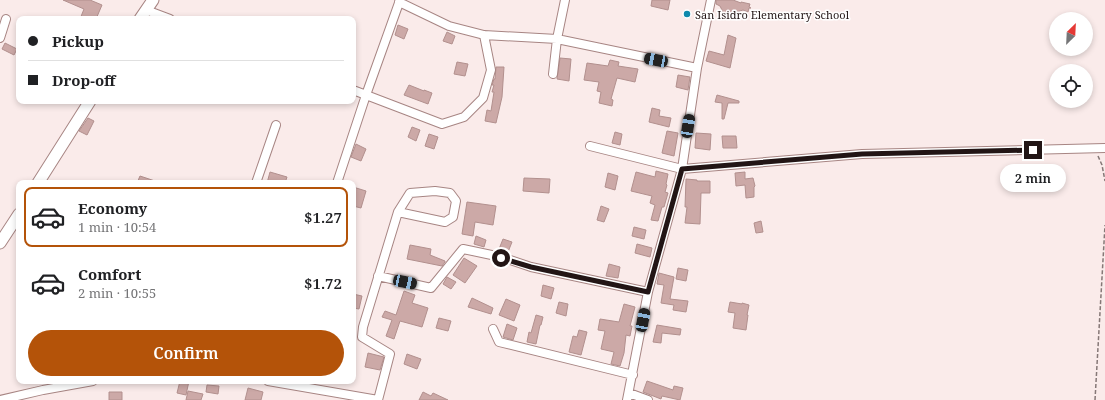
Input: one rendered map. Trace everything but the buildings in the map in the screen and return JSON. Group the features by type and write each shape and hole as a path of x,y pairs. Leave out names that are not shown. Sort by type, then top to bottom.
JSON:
{"main road":[{"path":"143,14 153,0"},
{"path":"40,180 88,104"},
{"path":"0,243 16,219"}],"street":[{"path":"553,74 557,39 565,0"},
{"path":"648,400 628,396 648,292 682,169 697,68 711,0"},
{"path":"338,180 366,95 400,1 449,26 484,35 557,39 697,68"},
{"path":"143,14 154,16"},
{"path":"0,38 6,19"},
{"path":"356,91 442,124 464,117 483,98 490,70 484,35"},
{"path":"257,180 276,125"},
{"path":"590,146 682,169 862,154 1105,148"},
{"path":"288,384 378,400 390,354 362,337 363,327 398,212 410,193 435,190 450,192 456,201 453,217 445,222 398,212"},
{"path":"378,276 431,288 463,249 531,267 648,292"},
{"path":"493,329 499,342 633,376"},
{"path":"0,400 76,384"}],"path":[{"path":"1095,148 1102,165 1105,180"},
{"path":"1095,400 1105,225"}],"place":[{"name":"San Isidro Elementary School","path":"687,14"}],"route":[{"path":"501,258 531,267 648,292 682,169 862,154 1033,150"}]}
